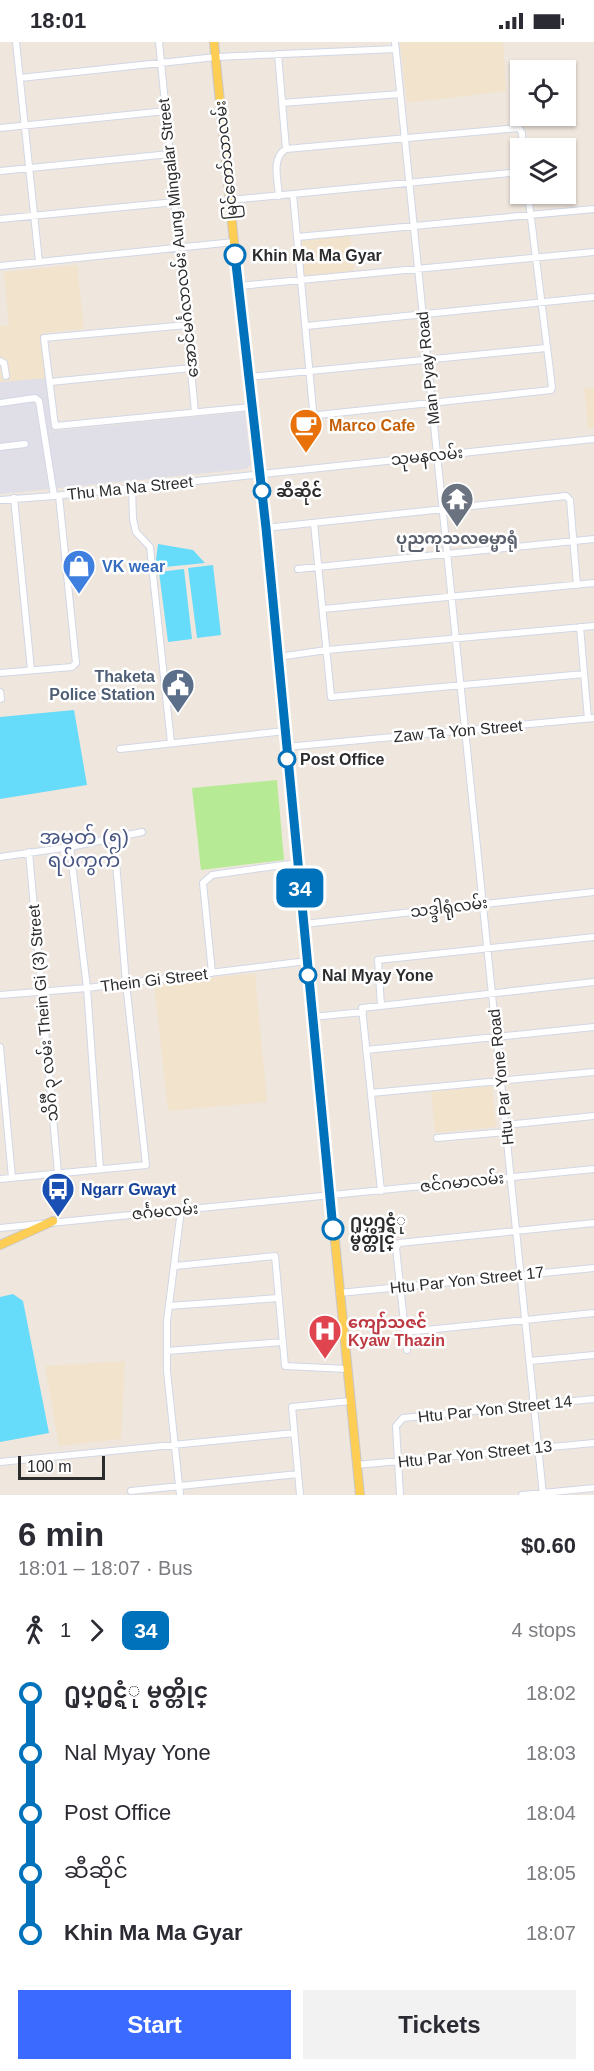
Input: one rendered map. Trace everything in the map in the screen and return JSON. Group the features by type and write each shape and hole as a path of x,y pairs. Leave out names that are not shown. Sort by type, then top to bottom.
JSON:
{"main road":[{"name":"မြင်တော်သာလမ်း","path":"214,42 251,406 266,528 360,1495"},
{"path":"0,1245 53,1221"}],"street":[{"path":"16,42 39,262"},
{"name":"အောင်မင်္ဂလာလမ်း Aung Mingalar Street","path":"159,42 195,412"},
{"path":"20,78 216,57 395,46"},
{"name":"Man Pyay Road","path":"395,46 465,730"},
{"path":"278,54 286,149"},
{"path":"282,103 400,94"},
{"path":"0,128 166,111"},
{"path":"279,196 277,159 286,149 519,128 522,138"},
{"path":"0,171 170,154"},
{"path":"230,200 510,173"},
{"path":"293,194 314,414 318,415 551,390 529,204"},
{"path":"0,219 175,202"},
{"path":"297,237 594,209"},
{"path":"0,266 234,242"},
{"path":"239,286 594,252"},
{"path":"306,326 594,297"},
{"path":"187,325 44,338 55,426 251,406"},
{"path":"248,377 546,348"},
{"path":"0,362 4,363 6,376"},
{"path":"50,382 191,368"},
{"path":"0,402 34,398 39,401 57,496 75,666 0,673"},
{"name":"သုမနလမ်း","path":"260,473 594,440"},
{"path":"0,447 25,444"},
{"name":"Thu Ma Na Street","path":"0,500 57,496 260,473"},
{"path":"132,487 133,519 136,532 150,547 171,743"},
{"path":"266,528 568,496 577,585"},
{"path":"14,498 31,670"},
{"path":"314,522 331,697 584,674"},
{"path":"298,569 594,539"},
{"path":"323,609 594,583"},
{"path":"278,657 327,650 594,626"},
{"path":"580,627 591,719"},
{"path":"0,692 1,699"},
{"name":"Zaw Ta Yon Street","path":"286,747 591,719"},
{"name":"Htu Par Yone Road","path":"465,730 543,1494"},
{"path":"120,749 285,731"},
{"path":"0,857 70,847 142,832"},
{"path":"0,1179 146,1165 126,983 114,838"},
{"path":"70,847 87,988 100,1169"},
{"name":"သိင်္ဂီ ၃ လမ်း Thein Gi (3) Street","path":"29,852 58,1173"},
{"path":"212,972 202,883 212,875 297,863"},
{"name":"သဒ္ဒါရုံလမ်း","path":"304,924 594,892"},
{"path":"381,1006 378,960 594,937"},
{"name":"Thein Gi Street","path":"0,995 87,988 307,961"},
{"path":"312,1017 381,1006 594,982"},
{"path":"362,1010 381,1191"},
{"path":"366,1050 594,1027"},
{"path":"0,1047 12,1178"},
{"path":"371,1093 594,1071"},
{"path":"437,1138 594,1116"},
{"name":"ဇင်ဂမာလမ်း","path":"330,1196 594,1169"},
{"name":"ဇင်္ဂမလမ်း","path":"0,1228 53,1221 330,1196"},
{"path":"180,1495 167,1351 169,1306 181,1210"},
{"path":"407,1350 396,1248 399,1243 594,1223"},
{"path":"174,1266 275,1256 285,1364 287,1367 347,1369"},
{"name":"Htu Par Yon Street 17","path":"339,1293 594,1268"},
{"path":"169,1306 279,1299"},
{"path":"406,1332 594,1313"},
{"path":"167,1351 283,1342"},
{"path":"530,1361 594,1355"},
{"name":"Htu Par Yon Street 14","path":"400,1495 396,1426 403,1418 594,1399"},
{"path":"300,1495 292,1407 350,1401"},
{"path":"0,1462 294,1433"},
{"name":"Htu Par Yon Street 13","path":"357,1466 594,1443"},
{"path":"131,1491 298,1474"},
{"path":"522,1495 594,1488"}],"shaded area":[{"path":"400,42 503,42 506,91 407,103"},
{"path":"350,234 354,272 304,277 301,239"},
{"path":"77,265 84,329 42,333 46,378 0,382 0,326 9,325 4,272"},
{"path":"46,378 52,431 245,412 251,464 246,469 0,494 0,382"},
{"path":"594,387 594,428 588,429 584,388"},
{"path":"255,973 267,1102 168,1111 154,984"},
{"path":"492,1086 496,1127 435,1133 431,1091"},
{"path":"125,1361 121,1439 59,1446 45,1366"}],"green space":[{"path":"277,780 284,860 201,870 192,788"}],"water":[{"path":"158,544 193,550 205,563 155,568"},
{"path":"213,565 221,635 197,638 188,568"},
{"path":"184,569 192,639 168,642 159,572"},
{"path":"74,710 87,785 0,799 0,717"},
{"path":"13,1294 23,1301 49,1433 0,1442 0,1297"}],"bus line":[{"name":"34","path":"235,255 266,528 333,1229"}],"place":[{"name":"Khin Ma Ma Gyar","path":"235,255"},
{"name":"Marco Cafe","path":"306,454"},
{"name":"ဆီဆိုင်","path":"262,491"},
{"name":"ပုညကုသလဓမ္မာရုံ","path":"457,528"},
{"name":"VK wear","path":"79,595"},
{"name":"Thaketa Police Station","path":"178,714"},
{"name":"Post Office","path":"287,759"},
{"name":"Nal Myay Yone","path":"308,975"},
{"name":"Ngarr Gwayt","path":"58,1218"},
{"name":"႐ုပ္႐ွင္ရံု မွတ္တိုင္","path":"333,1229"},
{"name":"ကျော်သဇင် Kyaw Thazin","path":"325,1360"}],"district":[{"name":"အမှတ် (၅) ရပ်ကွက်","path":"84,848"}]}
